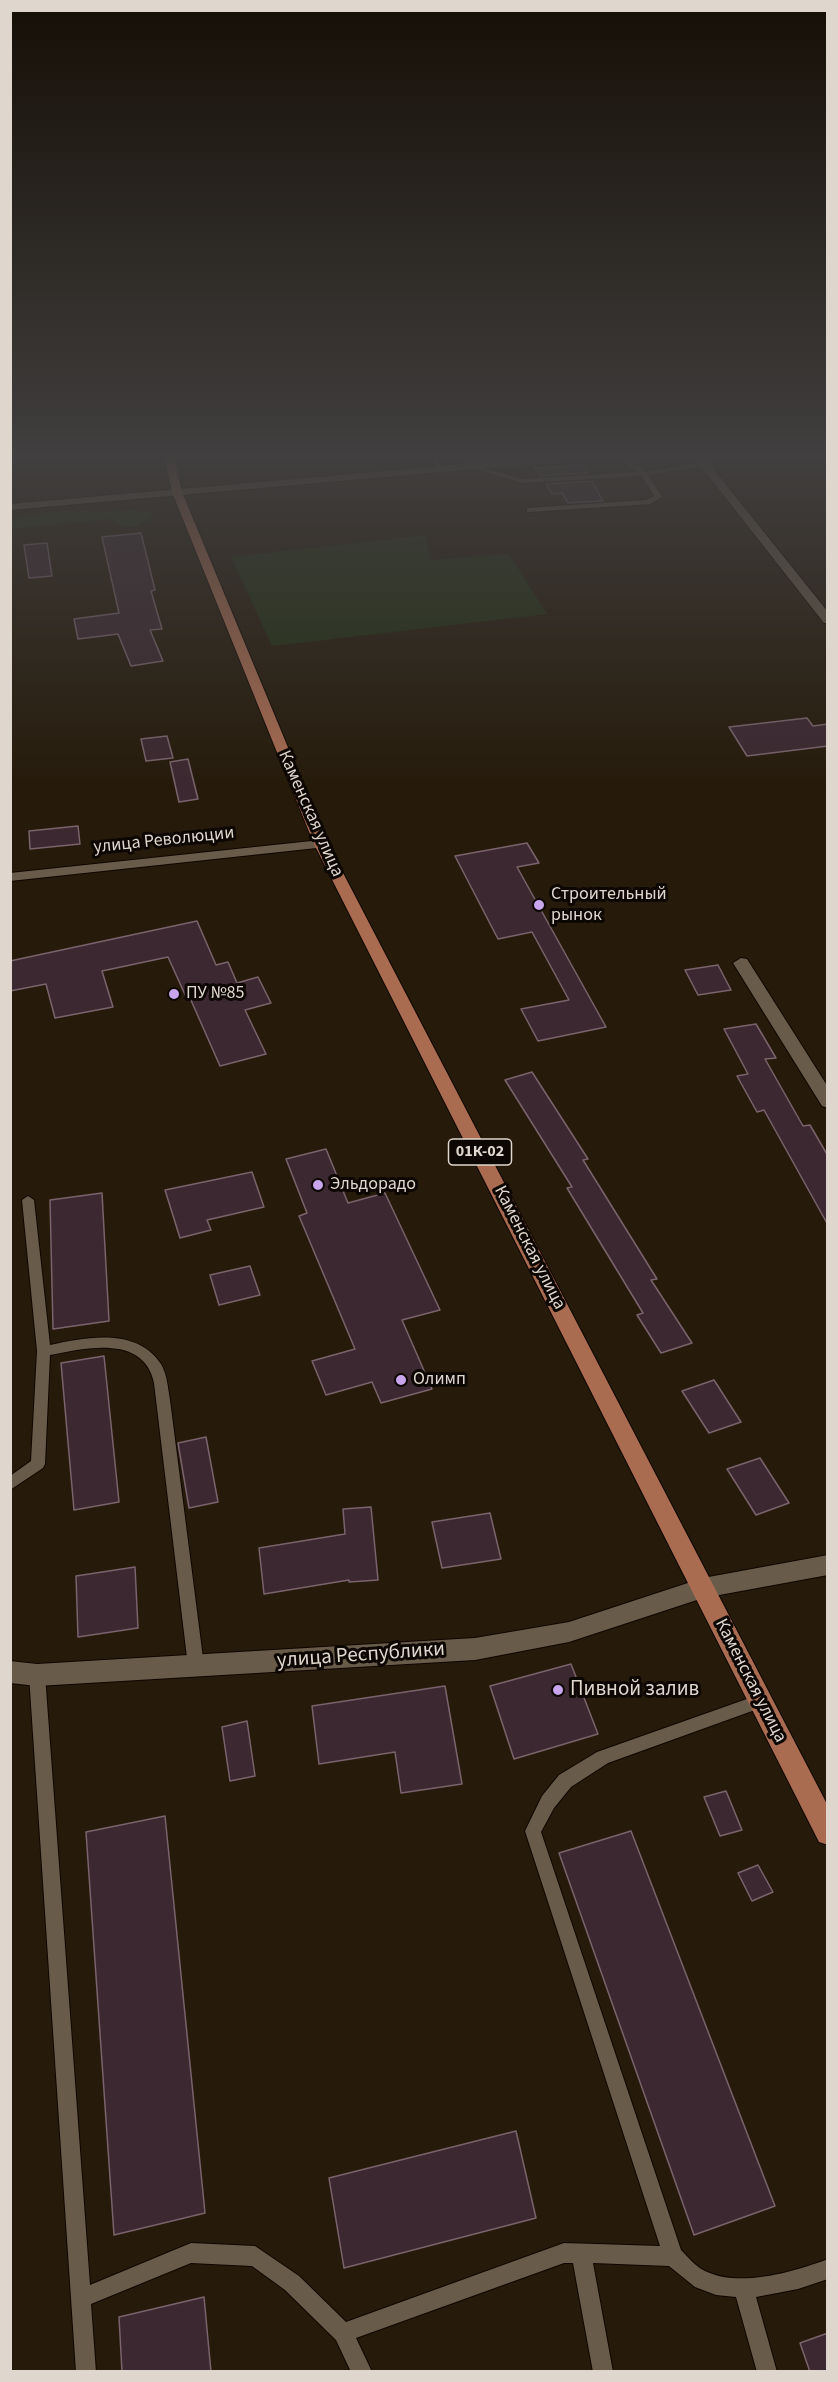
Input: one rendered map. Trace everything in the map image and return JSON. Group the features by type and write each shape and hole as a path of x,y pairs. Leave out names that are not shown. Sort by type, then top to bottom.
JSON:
{"main road":[{"name":"Каменская улица","path":"207,566 321,844 828,1833"}],"street":[{"path":"785,566 828,620"},
{"name":"улица Революции","path":"10,877 321,844"},
{"path":"741,963 828,1102"},
{"name":"улица Республики","path":"10,1672 37,1676 475,1649 569,1632 704,1588 828,1565"}],"lane":[{"path":"10,1484 38,1464 44,1351 28,1200"},
{"path":"44,1351 108,1341 142,1350 157,1369 163,1400 196,1666"},
{"path":"37,1676 86,2372"},
{"path":"760,1701 603,1757 565,1781 548,1802 533,1831 673,2256 701,2280 744,2289 808,2278 828,2269"},
{"path":"81,2298 191,2253 255,2256 292,2283 343,2333 362,2372"},
{"path":"343,2333 564,2253 673,2256"},
{"path":"581,2253 603,2372"},
{"path":"744,2289 767,2372"}],"green space":[{"path":"235,566 517,566 547,614 272,646"}],"building":[{"path":"27,566 51,566 52,576 29,578"},
{"path":"109,566 149,566 155,590 151,591 162,629 150,630 163,661 131,666 118,634 78,639 74,619 119,613"},
{"path":"807,718 813,726 828,724 828,746 747,756 729,727"},
{"path":"167,736 173,758 146,761 141,739"},
{"path":"188,759 198,799 179,802 170,762"},
{"path":"78,826 80,844 30,849 29,831"},
{"path":"527,843 539,863 517,867 606,1027 538,1041 521,1009 569,1000 532,932 498,939 455,856"},
{"path":"197,921 216,965 228,962 237,983 258,977 271,1003 245,1010 266,1054 220,1066 190,998 187,999 168,957 102,971 113,1007 55,1018 46,984 10,991 10,961"},
{"path":"718,965 731,990 698,995 685,970"},
{"path":"756,1024 776,1058 765,1059 803,1126 810,1125 828,1156 828,1225 764,1110 757,1112 737,1076 748,1074 724,1029"},
{"path":"532,1072 588,1159 583,1160 657,1279 651,1280 692,1343 661,1353 637,1315 643,1313 567,1188 572,1187 505,1080"},
{"path":"326,1149 348,1203 385,1193 440,1310 402,1320 432,1389 381,1403 372,1382 326,1395 312,1361 355,1349 299,1216 307,1213 286,1159"},
{"path":"252,1172 264,1207 207,1220 211,1230 180,1238 165,1190"},
{"path":"102,1193 109,1321 53,1329 50,1200"},
{"path":"250,1266 260,1295 219,1305 210,1275"},
{"path":"104,1356 119,1502 74,1510 61,1363"},
{"path":"714,1380 741,1422 709,1433 682,1391"},
{"path":"206,1437 218,1502 189,1508 178,1443"},
{"path":"760,1458 789,1503 756,1515 727,1469"},
{"path":"371,1507 378,1580 349,1582 349,1580 264,1594 259,1548 345,1534 343,1509"},
{"path":"490,1513 501,1559 442,1568 432,1522"},
{"path":"135,1567 138,1628 78,1637 76,1576"},
{"path":"571,1664 598,1734 514,1759 490,1686"},
{"path":"445,1686 462,1784 401,1793 395,1752 319,1764 312,1706"},
{"path":"247,1721 255,1776 230,1781 222,1727"},
{"path":"726,1791 742,1830 720,1836 704,1797"},
{"path":"165,1816 205,2213 114,2235 86,1832"},
{"path":"631,1831 775,2206 694,2235 559,1853"},
{"path":"758,1865 773,1892 752,1901 738,1873"},
{"path":"516,2131 536,2218 344,2268 329,2178"},
{"path":"204,2297 211,2372 122,2372 119,2317"},
{"path":"828,2333 828,2372 810,2372 800,2343"}],"place":[{"name":"Строительный рынок","path":"539,905"},
{"name":"ПУ №85","path":"174,994"},
{"name":"Эльдорадо","path":"318,1185"},
{"name":"Олимп","path":"401,1380"},
{"name":"Пивной залив","path":"558,1690"}]}
